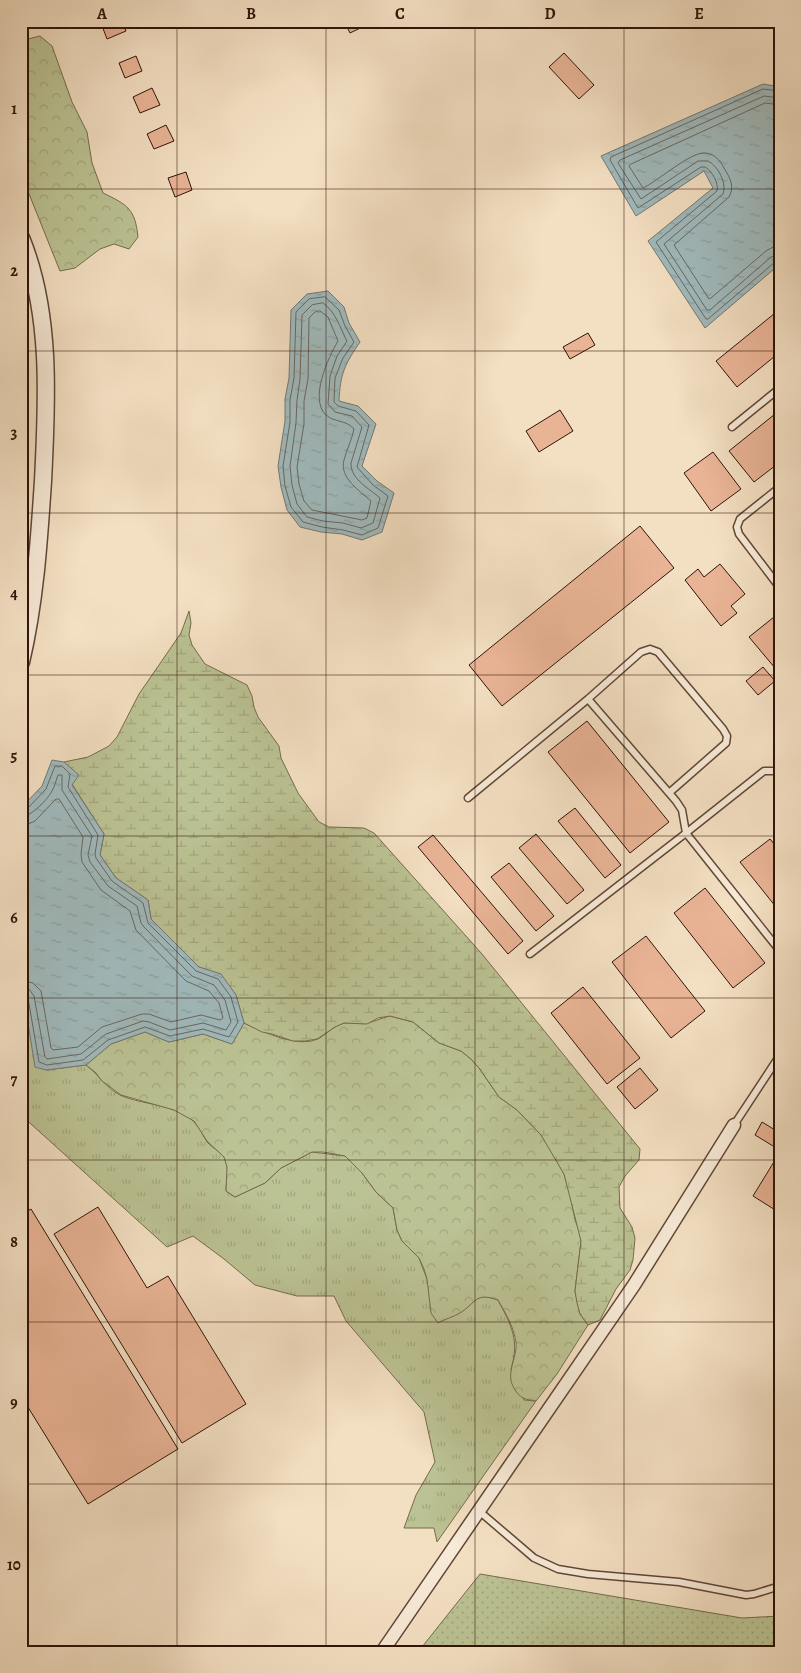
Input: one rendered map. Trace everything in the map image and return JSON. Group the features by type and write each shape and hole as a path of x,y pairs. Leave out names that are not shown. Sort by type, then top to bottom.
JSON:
{"street":[{"path":"21,238 36,288 45,341 45,442 40,533 34,595 21,662"},
{"path":"382,1652 634,1285 734,1125"}],"lane":[{"path":"732,427 780,388"},
{"path":"780,487 740,519 737,527 739,534 780,588"},
{"path":"468,798 642,652 650,649 658,652 727,736 726,742 669,793"},
{"path":"588,699 669,793 682,810 686,833 780,950"},
{"path":"530,954 764,771 780,772"},
{"path":"734,1125 780,1055"},
{"path":"479,1511 534,1558 558,1569 588,1574 679,1582 746,1595 780,1586"}],"green space":[{"path":"40,36 52,46 72,102 87,132 92,163 103,193 119,201 129,209 135,220 138,237 129,249 114,244 100,249 75,268 60,271 21,174 21,43 24,40"},
{"path":"189,611 191,623 189,635 192,645 205,664 247,685 258,717 279,746 281,758 298,793 319,822 329,827 364,828 374,833 482,954 640,1149 639,1160 625,1176 619,1187 620,1208 632,1227 635,1238 633,1260 630,1270 616,1289 600,1320 588,1325 580,1314 577,1303 575,1291 581,1241 564,1174 541,1135 517,1110 499,1097 471,1059 461,1051 439,1043 413,1022 390,1016 378,1018 367,1024 344,1023 317,1039 305,1041 293,1041 262,1032 244,1023 236,995 221,975 199,967 151,919 148,900 116,878 100,855 104,834 72,784 78,775 64,762 88,757 109,746 117,737 139,694 181,633"},
{"path":"21,995 46,1070 86,1065 110,1089 120,1095 169,1108 188,1117 197,1125 207,1142 224,1157 227,1169 226,1191 235,1197 265,1183 281,1168 312,1152 345,1156 362,1173 376,1192 393,1208 397,1230 402,1241 419,1258 427,1279 468,1307 475,1300 482,1297 498,1300 513,1333 515,1350 511,1369 524,1400 536,1401 437,1542 434,1528 404,1528 416,1495 435,1462 424,1412 346,1321 334,1296 297,1296 255,1285 193,1236 167,1247 21,1115"},
{"path":"390,1016 413,1022 439,1043 461,1051 471,1059 499,1097 517,1110 541,1135 564,1174 581,1241 575,1291 580,1314 588,1325 557,1374 536,1401 521,1396 512,1383 511,1372 516,1349 515,1337 512,1326 498,1300 485,1297 477,1299 460,1313 438,1323 431,1313 424,1269 419,1258 402,1241 397,1230 393,1208 376,1192 362,1173 345,1156 312,1152 281,1168 265,1183 235,1197 226,1191 227,1167 224,1157 207,1141 194,1121 174,1110 121,1095 102,1081 86,1065 111,1044 145,1032 169,1042 203,1034 232,1044 244,1023 280,1038 300,1042 318,1039 341,1024 365,1024"},
{"path":"480,1574 742,1618 780,1616 780,1652 418,1652"}],"water":[{"path":"763,84 780,87 780,264 705,328 648,241 713,188 704,171 636,216 601,156"},
{"path":"328,291 344,307 349,323 360,342 344,370 339,401 358,406 376,424 362,466 377,481 394,493 382,532 362,540 342,534 300,527 287,510 278,466 289,378 291,310 307,294"},
{"path":"52,760 64,762 79,775 72,785 104,834 100,855 116,878 148,900 151,919 199,967 221,974 236,995 244,1023 232,1044 203,1034 169,1042 145,1032 111,1044 86,1065 46,1070 35,1067 24,998 21,995 21,808 42,786"}],"building":[{"path":"105,21 122,21 126,31 107,39 101,23"},
{"path":"344,21 375,21 350,33"},
{"path":"564,53 594,85 579,99 549,67"},
{"path":"136,56 142,71 125,78 119,63"},
{"path":"152,88 160,105 140,113 133,97"},
{"path":"166,125 174,141 154,149 147,134"},
{"path":"186,172 192,190 175,197 168,178"},
{"path":"780,309 780,352 737,387 716,361"},
{"path":"588,333 595,345 570,359 563,347"},
{"path":"560,410 573,431 539,452 526,431"},
{"path":"780,410 780,462 754,482 729,451"},
{"path":"713,452 741,489 711,511 684,473"},
{"path":"640,526 674,568 502,706 469,665"},
{"path":"720,564 745,594 731,606 737,613 721,626 685,580 698,569 704,577"},
{"path":"774,617 780,624 780,674 749,637"},
{"path":"763,667 775,681 758,695 746,681"},
{"path":"587,721 669,822 630,853 548,752"},
{"path":"575,808 621,865 605,878 558,821"},
{"path":"536,834 584,890 567,904 519,848"},
{"path":"433,835 523,941 508,954 418,847"},
{"path":"770,839 780,851 780,912 740,862"},
{"path":"509,863 554,916 536,931 491,877"},
{"path":"705,888 765,963 733,988 674,913"},
{"path":"646,936 705,1011 671,1038 612,962"},
{"path":"583,987 640,1058 607,1084 551,1013"},
{"path":"640,1068 658,1090 635,1109 617,1087"},
{"path":"762,1122 780,1133 780,1146 778,1149 755,1135"},
{"path":"780,1152 780,1213 753,1196"},
{"path":"98,1207 147,1288 168,1276 246,1404 182,1443 54,1234"},
{"path":"31,1209 178,1449 88,1504 21,1396 21,1215"}]}
